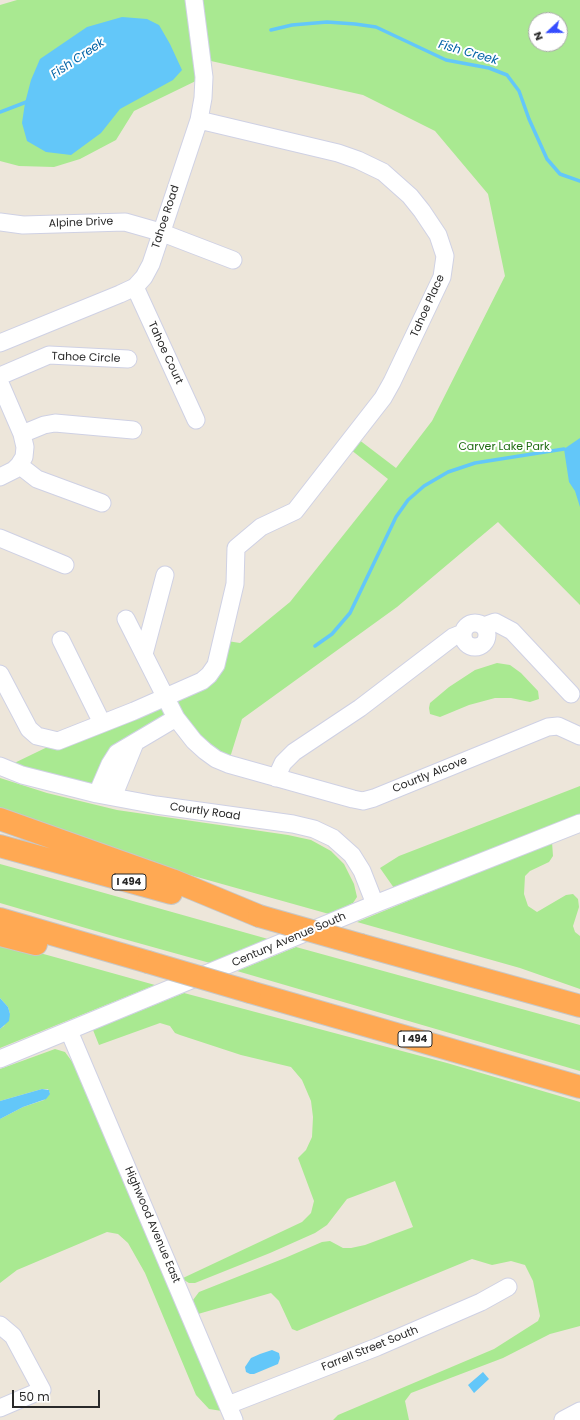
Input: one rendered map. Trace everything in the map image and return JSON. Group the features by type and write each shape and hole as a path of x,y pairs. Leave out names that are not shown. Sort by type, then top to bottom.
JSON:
{"highway":[{"path":"0,819 172,880 259,916"},
{"name":"I 494","path":"0,846 259,916 580,1006"},
{"name":"I 494","path":"0,919 580,1087"},
{"path":"0,935 39,944 148,962"}],"street":[{"name":"Tahoe Road","path":"0,343 120,294 134,287 144,277 151,264 160,232 199,120 203,98 204,77 194,0"},
{"name":"Tahoe Place","path":"0,674 24,721 37,736 58,741 166,697 202,681 209,675 216,665 235,584 236,548 261,527 295,511 383,398 442,277 445,256 438,235 422,211 396,182 383,172 358,160 338,153 199,120"},
{"name":"Alpine Drive","path":"0,222 23,225 125,222 160,232 233,260"},
{"name":"Tahoe Court","path":"134,287 196,420"},
{"name":"Tahoe Circle","path":"0,376 49,355 128,359"},
{"path":"0,383 22,434 24,457 14,470 0,476"},
{"path":"22,434 44,425 54,423 134,430"},
{"path":"19,465 37,478 102,504"},
{"path":"0,538 66,565"},
{"path":"144,654 165,575"},
{"name":"Courtly Alcove","path":"126,619 176,718 194,741 216,759 276,778 353,799 367,800 548,727 558,726 580,736"},
{"path":"276,778 283,763 294,752 360,708 453,637 463,633 464,640 468,645 479,647 487,638 487,632 484,626 496,622 512,631 571,694"},
{"path":"61,640 102,723"},
{"path":"105,795 135,743 176,718"},
{"name":"Courtly Road","path":"0,766 22,775 105,795 156,805 297,825 322,832 340,843 354,859 365,878 375,904"},
{"name":"Century Avenue South","path":"0,1059 375,904 580,824"},
{"name":"Highwood Avenue East","path":"69,1031 231,1412"},
{"name":"Farrell Street South","path":"231,1412 481,1302 508,1287"},
{"path":"0,1325 14,1336 42,1390 0,1408"},
{"path":"563,1420 580,1411"}],"green space":[{"name":"Carver Lake Park","path":"17,0 580,0 580,605 498,522 397,607 242,719 228,764 176,718 150,733 97,794 4,768 66,738 202,681 221,640 240,643 290,602 388,479 346,446 354,436 396,468 432,421 505,276 488,194 435,131 363,95 202,59 204,77 134,111 116,140 80,159 54,167 19,166 0,161 0,5"},
{"path":"497,663 510,665 521,673 538,691 539,699 530,702 511,698 495,698 469,705 440,717 430,714 430,703 449,687 475,670"},
{"path":"0,778 47,793 117,810 288,835 311,840 331,851 344,864 354,884 357,897 353,903 329,914 172,870 0,810"},
{"path":"580,786 580,815 394,888 380,868 399,856"},
{"path":"552,842 553,856 549,862 530,871 525,876 524,894 528,906 537,912 566,895 573,894 578,899 579,907 573,926 575,932 580,936 580,989 520,968 357,922"},
{"path":"0,864 268,939 210,963 113,936 0,903"},
{"path":"0,942 155,985 0,1048 0,1029 4,1026 10,1014 8,1007 0,998"},
{"path":"296,947 580,1025 580,1071 237,971"},
{"path":"184,993 447,1063 580,1102 580,1326 550,1334 503,1358 411,1393 405,1401 409,1420 333,1420 338,1415 494,1349 538,1321 540,1316 533,1281 525,1265 511,1261 492,1265 472,1259 297,1331 292,1329 279,1301 271,1293 198,1314 193,1300 199,1292 322,1242 330,1241 343,1248 351,1248 365,1245 413,1227 395,1181 347,1199 327,1225 315,1233 195,1283 189,1283 184,1280 183,1278 302,1222 311,1213 314,1201 298,1158 306,1150 312,1137 313,1117 311,1101 302,1080 291,1067 241,1055 180,1035 175,1033 170,1026 160,1023 99,1045 93,1030"},
{"path":"55,1049 65,1052 76,1067 222,1411 209,1409 196,1395 145,1273 128,1243 118,1234 107,1232 17,1270 0,1283 0,1119 23,1107 44,1100 50,1093 48,1089 42,1089 0,1101 0,1069"}],"water":[{"path":"122,17 147,19 159,25 182,70 173,80 120,109 101,133 71,155 46,152 27,141 22,123 25,103 31,80 40,59 87,27"},
{"path":"580,438 580,507 575,491 569,482 564,449"},
{"path":"0,998 8,1007 10,1014 9,1021 0,1029"},
{"path":"42,1089 49,1090 50,1094 46,1099 23,1107 0,1119 0,1101"},
{"path":"272,1350 279,1353 280,1358 278,1364 254,1374 246,1372 245,1367 251,1358"},
{"path":"483,1372 489,1379 474,1393 468,1385"}],"waterway":[{"name":"Fish Creek","path":"271,30 292,25 327,22 376,27 446,60 489,68 507,75 519,91 529,119 547,159 560,174 580,181"},
{"name":"Fish Creek","path":"0,112 29,101"},
{"path":"315,646 332,634 350,613 396,517 408,500 424,486 448,472 475,463 564,449"}]}
